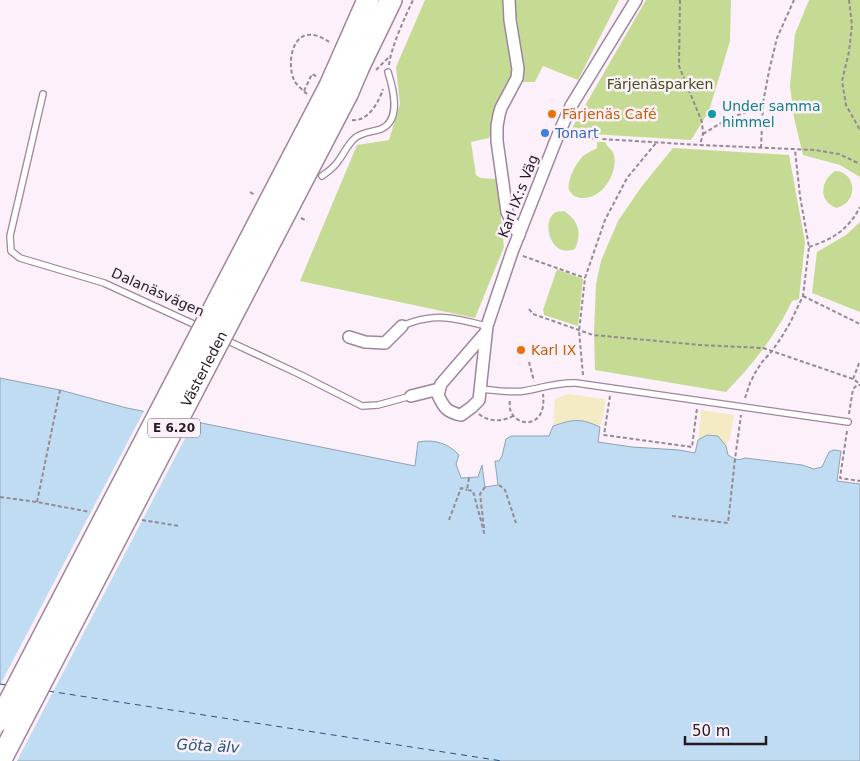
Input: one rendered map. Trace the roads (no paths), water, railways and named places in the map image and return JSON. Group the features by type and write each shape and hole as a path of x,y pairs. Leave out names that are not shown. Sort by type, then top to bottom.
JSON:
{"highway":[{"name":"Västerleden","path":"0,761 333,86 368,0"},
{"name":"Västerleden","path":"0,720 333,86 359,66 391,0"}],"street":[{"path":"509,0 510,20 518,69 517,78 498,115 497,141 507,212 519,235"},
{"name":"Karl IX:s Väg","path":"487,329 441,384 438,395 443,405 451,413 462,415 479,400 487,329 512,252 571,106 636,0"},
{"path":"349,337 365,342 385,342 402,326"},
{"path":"411,396 439,389"}],"lane":[{"path":"322,176 334,167 356,136 379,130 390,119 393,113 394,91 388,72"},
{"name":"Dalanäsvägen","path":"43,94 10,236 12,251 20,258 104,283 207,330"},
{"path":"402,326 426,318 436,318 456,319 487,329"},
{"path":"216,334 362,406 378,406 411,396"},
{"path":"480,389 512,392 565,383 743,406 848,422"}],"water":[{"name":"Göta älv","path":"0,378 60,390 127,408 415,466 418,442 435,442 450,447 459,455 456,464 461,478 478,477 482,465 485,487 498,485 495,461 499,461 502,456 506,439 511,436 549,436 553,426 577,420 600,427 598,442 695,453 698,440 707,435 718,436 726,446 728,455 735,458 802,465 814,469 822,467 829,452 834,450 841,451 837,481 860,484 860,761 0,761"}],"place":[{"name":"Färjenäs Café","path":"552,114"},
{"name":"Under samma himmel","path":"712,114"},
{"name":"Tonart","path":"545,133"},
{"name":"Karl IX","path":"521,350"}],"park label":[{"name":"Färjenäsparken","path":"660,84"}]}
